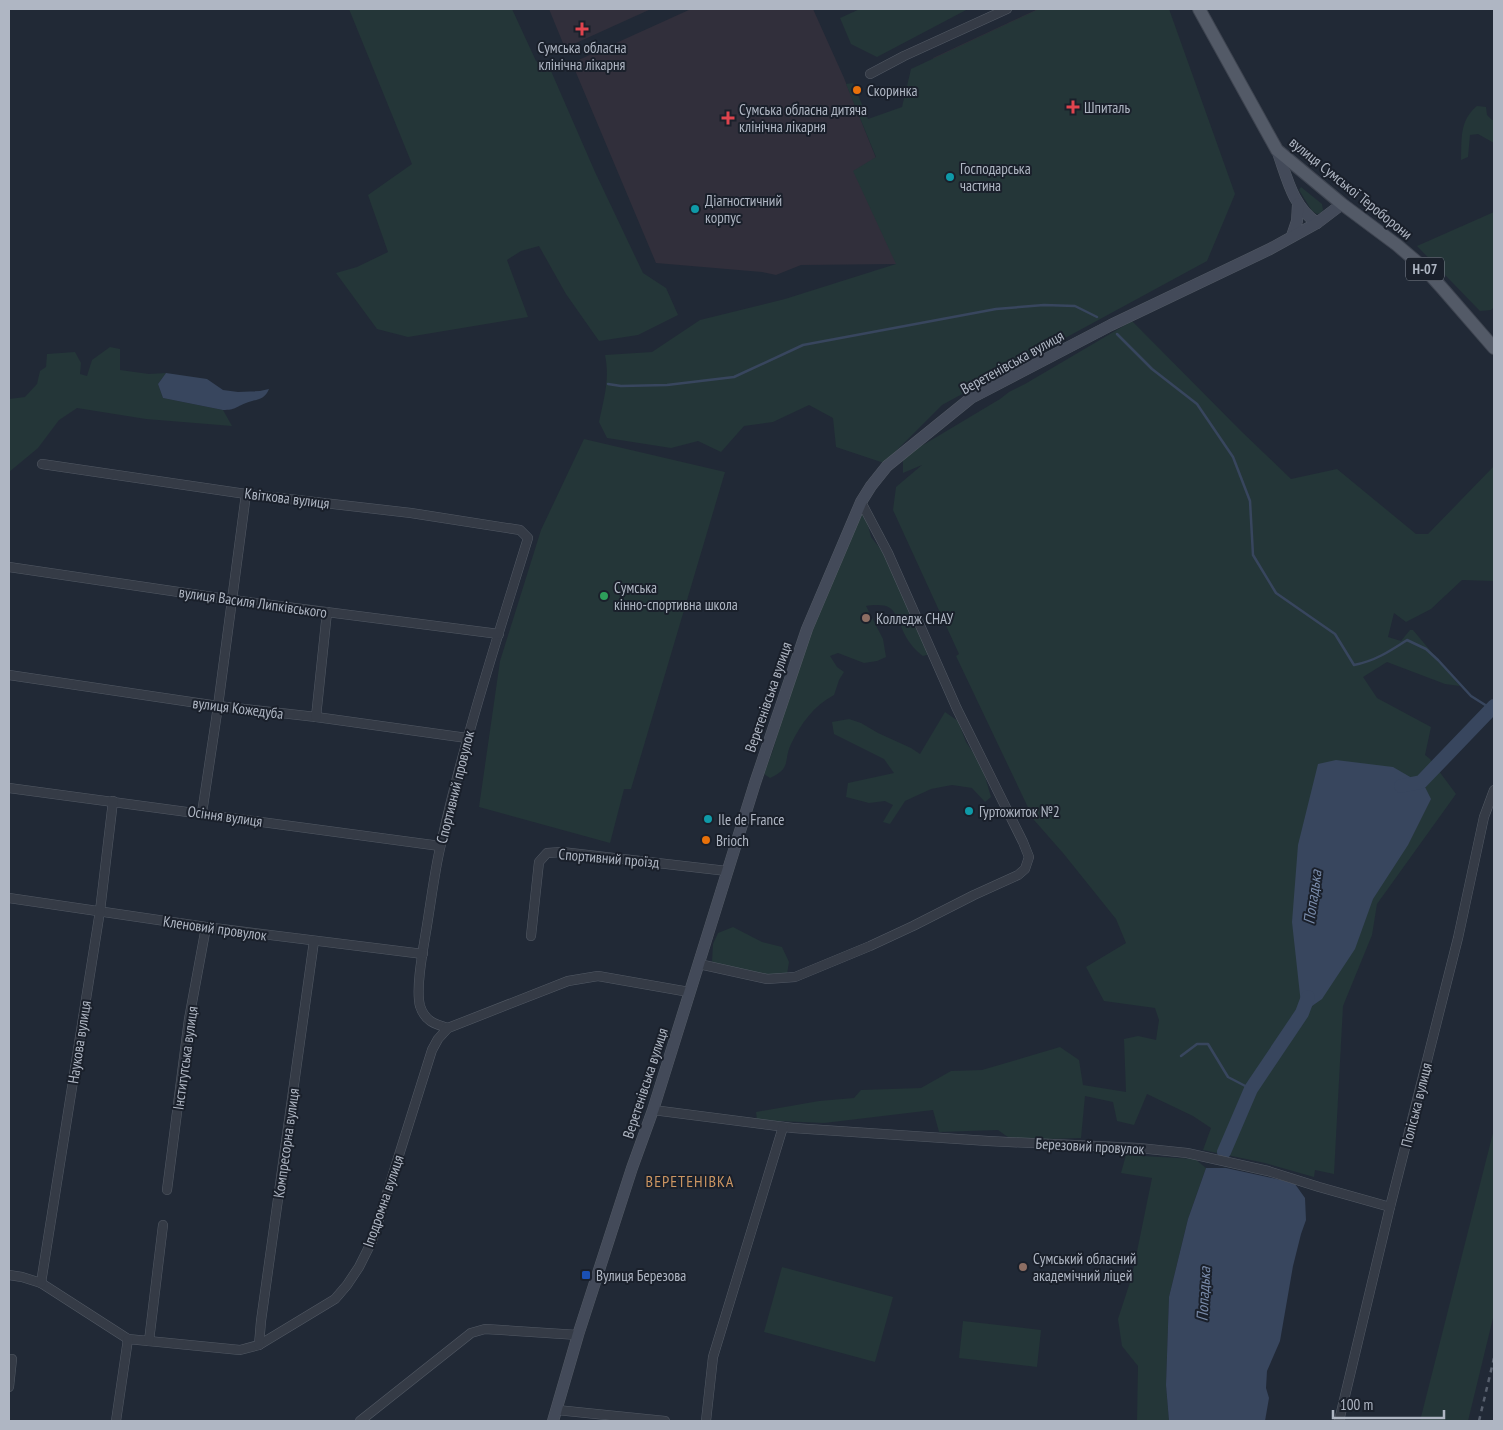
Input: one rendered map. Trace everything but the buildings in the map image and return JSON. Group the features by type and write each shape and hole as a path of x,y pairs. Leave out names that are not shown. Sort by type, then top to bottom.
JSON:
{"main road":[{"name":"вулиця Сумської Тероборони","path":"1199,9 1276,150 1424,268 1494,348"}],"street":[{"path":"870,74 904,56 1007,9"},
{"path":"1276,150 1298,204 1317,223"},
{"path":"1292,236 1297,222 1298,204"},
{"name":"Веретенівська вулиця","path":"555,1416 578,1335 632,1168 653,1110 727,871 807,629 861,502 871,486 887,466 971,398 1111,325 1270,249 1317,223 1342,204"},
{"name":"Квіткова вулиця","path":"42,464 246,494 411,513 520,530 528,538"},
{"path":"202,813 233,600 246,494"},
{"path":"699,964 768,979 795,977 905,930 1018,875 1025,869 1029,857 1023,842 957,709 888,553 861,502"},
{"name":"Спортивний провулок","path":"448,1028 433,1024 425,1018 420,1005 419,992 422,954 440,846 467,738 528,538"},
{"name":"вулиця Василя Липківського","path":"9,567 233,600 499,634"},
{"path":"316,717 327,612"},
{"name":"вулиця Кожедуба","path":"9,675 218,706 316,717 467,738"},
{"name":"Осіння вулиця","path":"9,788 440,846"},
{"name":"Поліська вулиця","path":"1339,1421 1390,1207 1458,938 1484,817 1494,790"},
{"name":"Наукова вулиця","path":"41,1283 100,911 113,801"},
{"name":"Спортивний проїзд","path":"531,936 539,862 547,853 562,852 727,871"},
{"name":"Кленовий провулок","path":"9,898 206,927 422,954"},
{"name":"Інститутська вулиця","path":"167,1190 190,1019 206,927"},
{"name":"Компресорна вулиця","path":"260,1345 262,1312 314,941"},
{"path":"448,1028 568,981 598,976 690,992"},
{"name":"Іподромна вулиця","path":"9,1275 41,1283 128,1339 240,1350 260,1345 335,1299 347,1286 359,1267 372,1241 432,1050 438,1039 448,1028"},
{"name":"Березовий провулок","path":"653,1110 783,1128 1188,1152 1268,1171 1390,1207"},
{"path":"706,1421 713,1357 783,1128"},
{"path":"149,1341 163,1225"},
{"path":"360,1421 471,1333 485,1328 578,1335"},
{"path":"116,1421 128,1339"},
{"path":"9,1387 12,1359"},
{"path":"555,1416 663,1421"}],"shaded area":[{"path":"349,9 512,9 536,61 551,71 595,172 643,273 666,288 678,315 638,335 599,341 566,294 539,246 521,251 507,260 528,317 408,337 377,329 336,273 357,267 388,252 368,195 412,164"},
{"name":"Сумська обласна клінічна лікарня","path":"549,9 651,9 565,48"},
{"name":"Сумська обласна дитяча клінічна лікарня","path":"691,9 813,9 844,78 876,158 977,156 933,58 1038,9 1145,9 896,264 801,265 776,275 762,272 656,263 572,63"},
{"path":"860,9 968,9 877,57 851,44 840,18"},
{"path":"1039,9 1169,9 1235,194 1207,261 942,405 884,463 836,447 833,418 809,405 773,422 744,426 721,452 698,441 671,448 607,438 599,422 607,380 605,355 652,352 700,320 785,299 896,264 853,171 876,157 846,84 853,83 868,119 902,107 911,69"},
{"path":"1477,106 1486,107 1487,115 1494,120 1494,143 1478,134 1470,135 1468,157 1461,160 1464,124"},
{"path":"1301,187 1322,204 1323,210 1321,213 1317,214 1312,211 1299,190"},
{"path":"1494,212 1494,307 1491,310 1480,311 1417,246"},
{"path":"1132,321 1291,479 1337,469 1416,534 1428,534 1494,466 1494,581 1462,580 1431,609 1406,622 1394,613 1388,637 1401,641 1410,630 1413,630 1460,686 1445,684 1387,662 1363,677 1377,698 1431,727 1425,755 1456,794 1377,904 1372,935 1343,1006 1334,1174 1315,1170 1314,1177 1265,1163 1203,1150 1211,1128 1193,1116 1147,1094 1134,1125 1117,1121 1113,1102 1085,1096 1081,1138 1012,1140 998,1130 939,1132 933,1110 824,1123 757,1120 756,1112 819,1101 854,1098 861,1090 921,1088 951,1071 982,1070 1060,1047 1079,1060 1083,1085 1126,1092 1124,1039 1138,1036 1156,1040 1159,1020 1155,1008 1104,1001 1086,967 1126,943 1116,919 1034,820 956,656 959,654 893,510 896,487 922,465 903,473 903,457 1009,392"},
{"path":"110,347 120,349 120,370 149,374 166,373 158,384 163,398 223,410 232,426 146,419 77,408 59,420 38,448 9,472 9,399 25,397 37,384 40,371 46,367 47,354 75,352 81,363 80,374 87,376 92,360"},
{"name":"Сумська кінно-спортивна школа","path":"584,439 725,472 631,789 624,789 610,843 479,807 500,661 541,530"},
{"path":"863,506 871,537 886,556 930,654 923,656 913,647 890,608 882,605 866,606 883,639 886,657 864,663 838,653 830,656 837,667 844,672 834,695 820,704 808,716 791,744 786,764 781,771 770,778 764,774 773,750 795,673"},
{"path":"945,712 958,721 966,742 984,773 991,797 985,802 972,788 952,785 931,789 905,801 890,824 883,822 893,805 885,801 869,803 846,797 848,783 894,773 884,759 834,734 832,722 849,719 861,723 920,754"},
{"path":"733,927 762,942 782,947 789,962 787,974 768,976 712,962 713,944 718,933"},
{"path":"1494,1129 1494,1314 1468,1421 1420,1421"},
{"path":"1126,1155 1195,1159 1206,1168 1188,1219 1169,1297 1166,1385 1169,1421 1137,1421 1138,1366 1122,1346 1118,1319 1132,1276 1152,1178 1121,1173"},
{"path":"782,1267 893,1297 875,1362 764,1332"},
{"path":"963,1321 1041,1330 1037,1367 959,1358"}],"water":[{"path":"166,373 207,379 223,390 238,392 269,389 265,396 259,399 233,409 223,410 163,398 158,384"},
{"path":"1336,760 1393,767 1424,785 1431,799 1408,845 1373,899 1355,949 1322,999 1302,1013 1292,922 1298,845 1318,764"},
{"path":"1206,1168 1226,1168 1295,1184 1305,1198 1306,1220 1293,1266 1280,1341 1267,1371 1266,1388 1269,1398 1265,1421 1169,1421 1166,1385 1169,1297 1188,1219"}],"waterway":[{"path":"608,384 621,386 667,385 734,377 803,345 996,309 1044,305 1075,306 1097,317"},
{"path":"1117,334 1152,369 1197,404 1233,457 1250,501 1253,555 1276,593 1335,634 1354,665 1376,658 1407,640 1426,649 1471,696 1490,708"},
{"name":"Попадька","path":"1401,786 1421,782 1494,706"},
{"name":"Попадька","path":"1224,1152 1251,1089 1302,1013 1308,997"},
{"path":"1181,1056 1197,1044 1208,1044 1228,1077 1251,1089"}],"railway":[{"path":"1479,1421 1494,1358"}],"place":[{"name":"Сумська обласна клінічна лікарня","path":"582,29"},
{"name":"Скоринка","path":"857,90"},
{"name":"Шпиталь","path":"1073,107"},
{"name":"Сумська обласна дитяча клінічна лікарня","path":"728,118"},
{"name":"Господарська частина","path":"950,177"},
{"name":"Діагностичний корпус","path":"695,209"},
{"name":"Сумська кінно-спортивна школа","path":"604,596"},
{"name":"Колледж СНАУ","path":"866,618"},
{"name":"Гуртожиток №2","path":"969,811"},
{"name":"Ile de France","path":"708,819"},
{"name":"Brioch","path":"706,840"},
{"name":"Сумський обласний академічний ліцей","path":"1023,1267"},
{"name":"Вулиця Березова","path":"586,1275"}],"district":[{"name":"ВЕРЕТЕНІВКА","path":"690,1181"}]}
